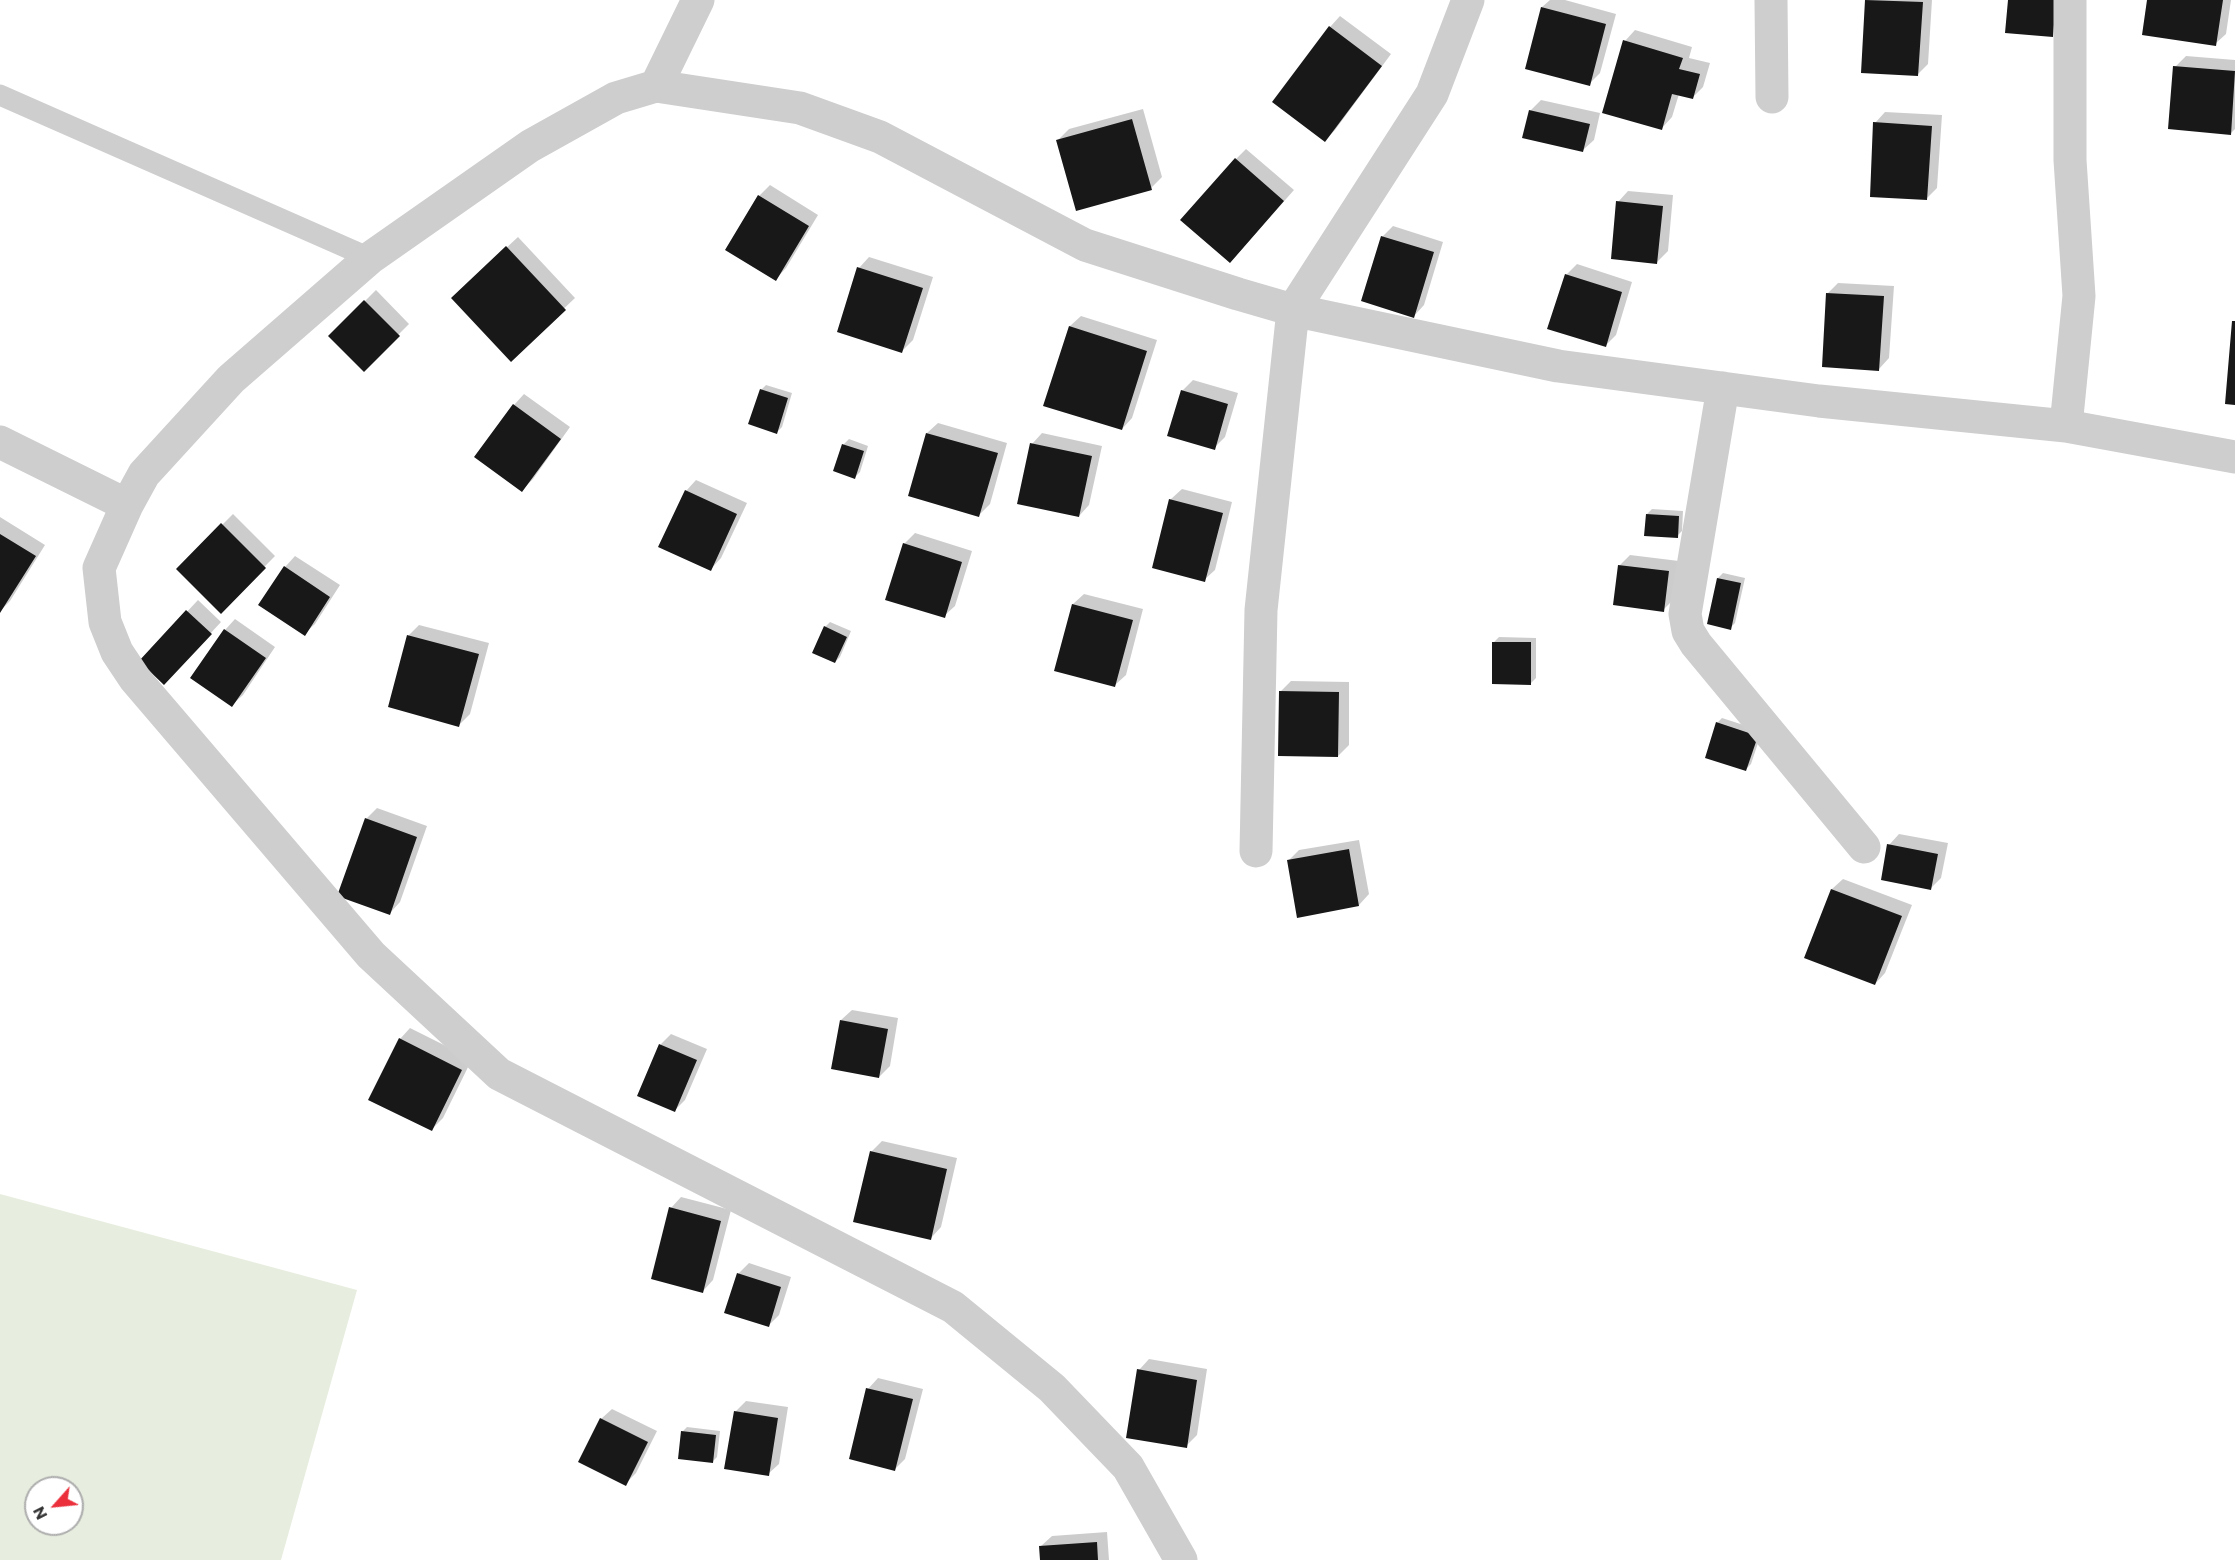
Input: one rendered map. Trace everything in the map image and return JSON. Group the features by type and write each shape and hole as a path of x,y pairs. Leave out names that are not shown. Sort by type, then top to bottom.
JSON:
{"street":[{"path":"656,86 698,0"},
{"path":"1256,851 1261,610 1293,310 1432,94 1468,0"},
{"path":"1771,0 1772,97"},
{"path":"2066,426 2079,296 2070,160 2070,0"},
{"path":"1181,1560 1128,1467 1052,1388 953,1307 499,1074 371,955 135,679 117,652 105,622 99,568 127,505 144,474 231,379 370,258 530,146 616,98 656,86 800,108 880,137 1085,244 1293,310 1558,366 1819,401 2066,426 2235,458"},
{"path":"1723,388 1685,614 1688,631 1696,644 1864,847"},
{"path":"0,442 127,505"}],"lane":[{"path":"0,95 370,258"}],"green space":[{"path":"0,1194 357,1290 281,1560 0,1560"}],"building":[{"path":"1865,0 1923,2 1918,76 1861,73"},
{"path":"2008,0 2056,0 2053,37 2005,33"},
{"path":"2147,0 2223,0 2216,46 2142,35"},
{"path":"1541,7 1606,24 1590,86 1525,69"},
{"path":"1329,26 1382,66 1325,142 1272,102"},
{"path":"1623,40 1683,58 1679,69 1700,74 1693,99 1672,94 1662,130 1602,113"},
{"path":"2173,66 2235,71 2231,135 2168,129"},
{"path":"1529,110 1590,124 1583,152 1522,138"},
{"path":"1132,119 1152,190 1076,211 1056,140"},
{"path":"1873,122 1932,126 1927,200 1870,197"},
{"path":"1235,158 1284,201 1230,263 1180,220"},
{"path":"758,195 809,226 776,281 725,250"},
{"path":"1616,201 1663,206 1657,264 1611,259"},
{"path":"1381,236 1434,252 1414,318 1361,301"},
{"path":"506,246 566,310 511,362 451,298"},
{"path":"857,267 923,288 902,353 837,332"},
{"path":"1565,274 1622,292 1606,347 1547,329"},
{"path":"1826,293 1884,296 1879,371 1822,367"},
{"path":"364,300 400,336 364,372 328,336"},
{"path":"2232,321 2235,321 2235,405 2225,404"},
{"path":"1069,326 1147,351 1122,430 1043,406"},
{"path":"760,389 788,398 777,434 748,424"},
{"path":"1181,390 1228,404 1215,450 1167,436"},
{"path":"513,404 561,439 522,492 474,457"},
{"path":"926,433 998,453 979,517 908,496"},
{"path":"1030,443 1092,456 1079,517 1017,504"},
{"path":"842,444 864,451 855,479 833,471"},
{"path":"685,490 737,514 711,571 658,547"},
{"path":"1169,499 1223,513 1205,582 1152,568"},
{"path":"1646,514 1679,516 1678,538 1644,536"},
{"path":"221,523 266,568 221,614 176,569"},
{"path":"0,534 36,556 0,613"},
{"path":"903,543 962,562 945,618 885,600"},
{"path":"1618,565 1669,571 1664,612 1613,605"},
{"path":"284,566 330,597 305,636 258,605"},
{"path":"1717,578 1741,583 1731,630 1707,624"},
{"path":"1072,604 1133,620 1115,687 1054,671"},
{"path":"186,610 212,634 164,685 139,661"},
{"path":"824,626 847,637 835,663 812,653"},
{"path":"224,629 266,658 232,707 190,678"},
{"path":"407,635 479,654 459,727 388,707"},
{"path":"1492,642 1531,642 1531,685 1492,684"},
{"path":"1279,691 1339,692 1338,757 1278,756"},
{"path":"1716,722 1758,736 1746,771 1705,758"},
{"path":"365,818 417,837 390,915 337,896"},
{"path":"1887,844 1938,854 1931,890 1881,880"},
{"path":"1349,849 1359,906 1297,918 1287,860"},
{"path":"1831,889 1902,916 1875,985 1804,958"},
{"path":"840,1020 888,1029 879,1078 831,1069"},
{"path":"399,1038 462,1070 432,1131 368,1100"},
{"path":"659,1044 697,1060 675,1112 637,1096"},
{"path":"870,1151 947,1169 931,1240 853,1222"},
{"path":"669,1207 721,1221 703,1293 651,1279"},
{"path":"737,1273 781,1287 769,1327 724,1313"},
{"path":"1137,1369 1197,1380 1187,1448 1126,1438"},
{"path":"866,1388 913,1399 895,1471 849,1459"},
{"path":"734,1411 778,1418 769,1476 724,1469"},
{"path":"600,1418 648,1442 626,1486 578,1462"},
{"path":"681,1431 716,1435 713,1463 678,1459"},
{"path":"1097,1542 1098,1560 1040,1560 1039,1546"}]}
